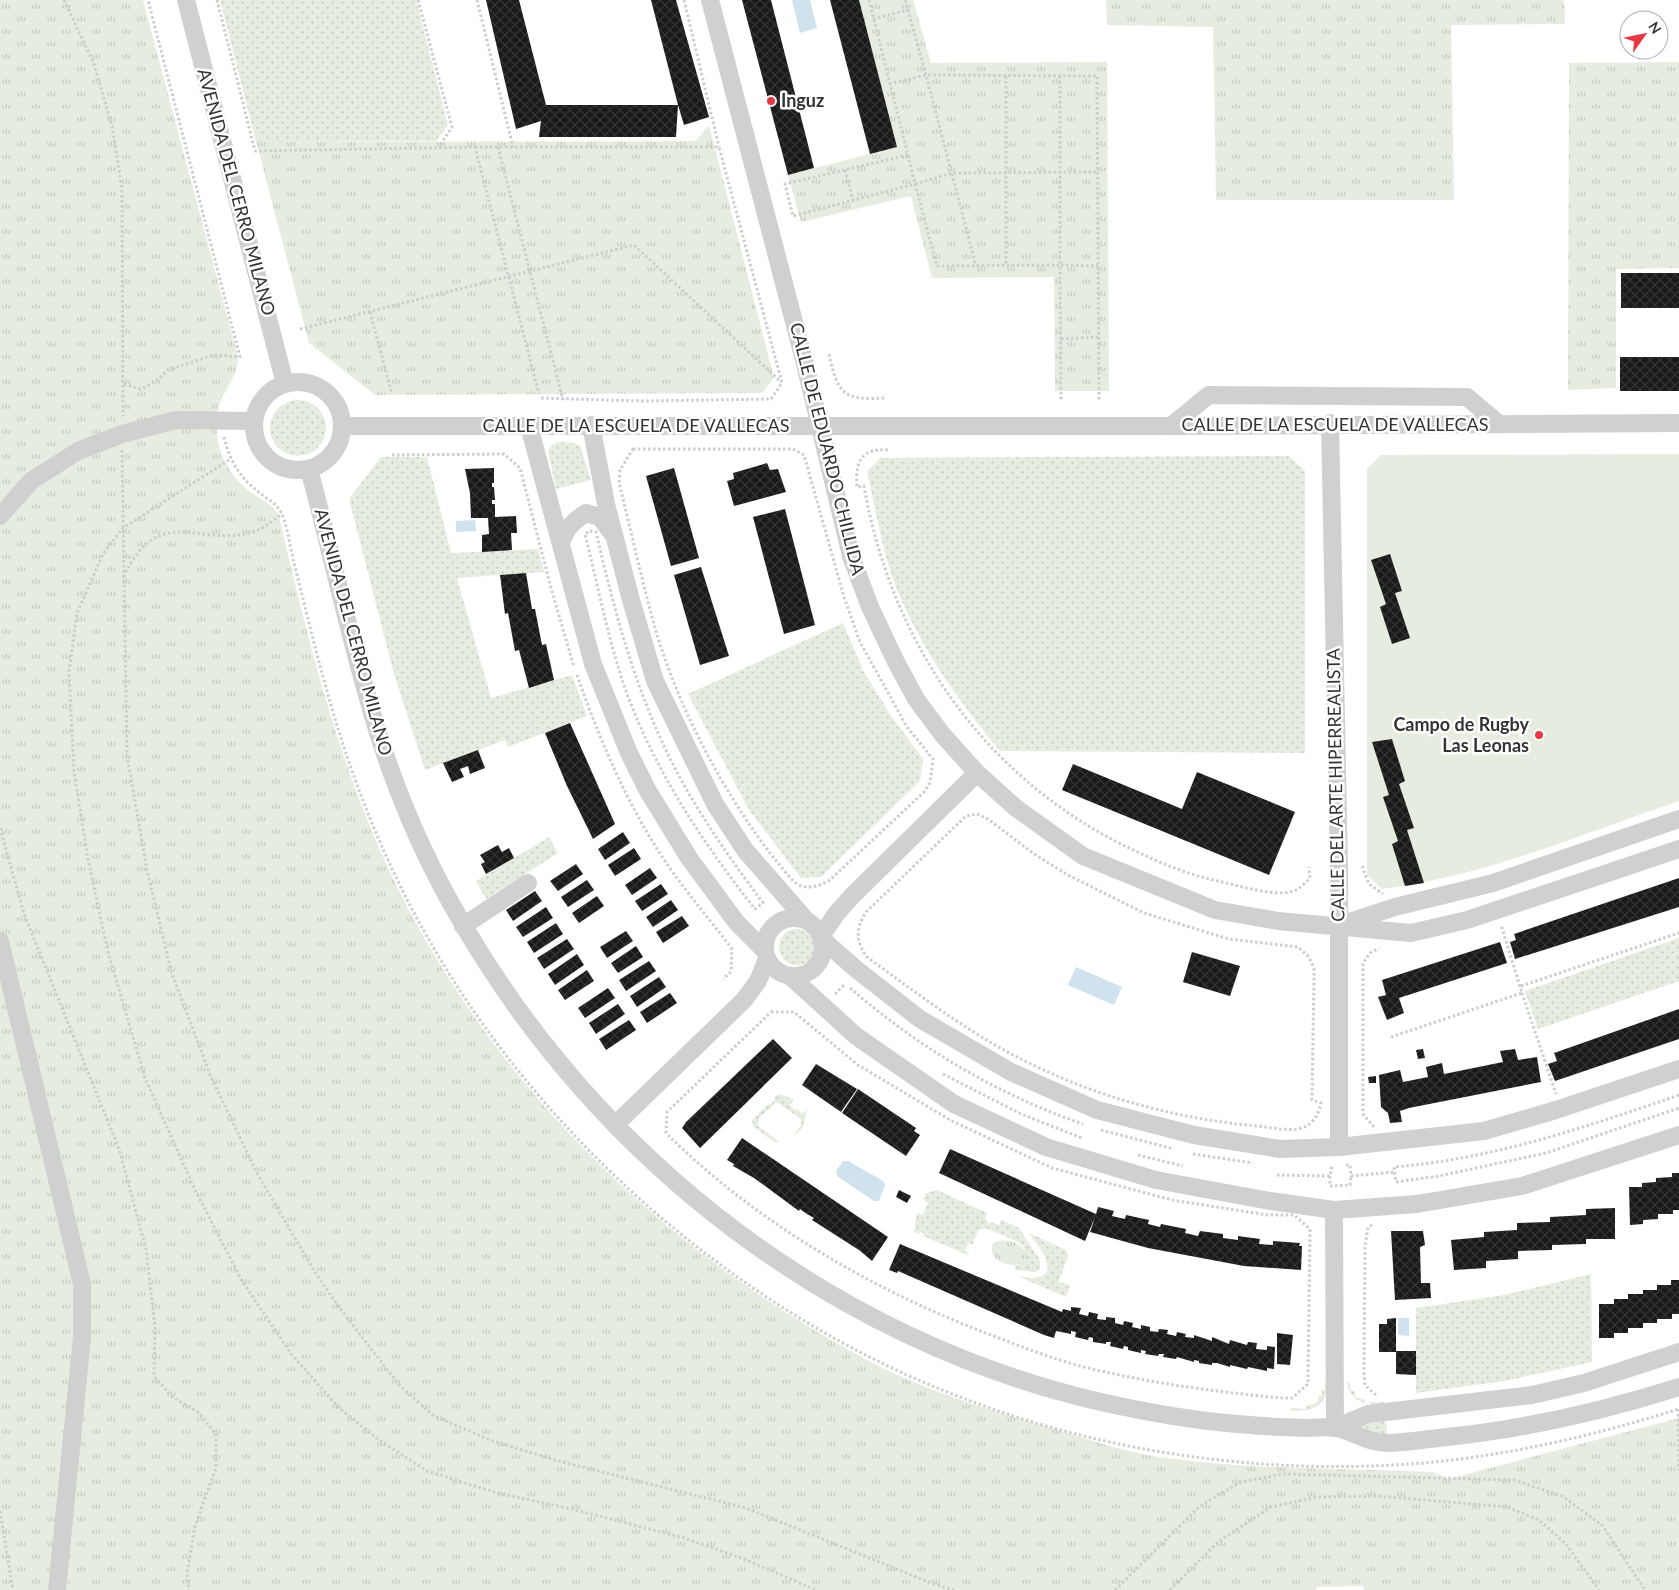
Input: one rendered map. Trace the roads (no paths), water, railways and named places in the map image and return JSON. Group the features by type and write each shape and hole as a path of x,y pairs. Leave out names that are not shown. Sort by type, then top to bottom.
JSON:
{"street":[{"name":"AVENIDA DEL CERRO MILANO","path":"186,0 285,384"},
{"name":"CALLE DE EDUARDO CHILLIDA","path":"710,0 820,425 851,556 870,606 895,660 916,699 942,734 977,773 1016,808 1083,856 1215,910 1278,921 1411,933 1467,920 1679,849"},
{"path":"305,383 324,390 340,412 342,426 340,440 333,453 322,462 309,468 295,470 281,467 269,459 260,448 255,435 254,421 257,409 273,389 285,384 305,383"},
{"name":"CALLE DE LA ESCUELA DE VALLECAS","path":"1170,426 1209,396 1467,398 1500,424"},
{"path":"0,516 31,481 78,451 122,434 176,420 254,421"},
{"name":"CALLE DE LA ESCUELA DE VALLECAS","path":"342,426 1170,426 1679,423"},
{"name":"CALLE DEL ARTE HIPERREALISTA","path":"1330,424 1339,868 1339,1147"},
{"path":"591,425 614,536 655,681 715,804 745,850 778,890 822,937 856,969 920,1019 1010,1072 1097,1110 1194,1135 1280,1149 1339,1147 1484,1131 1556,1110 1679,1069"},
{"path":"529,426 593,664 621,735 648,791 706,882 737,923 766,955 775,969 789,976 856,1036 954,1104 1046,1147 1156,1180 1334,1210 1416,1204 1522,1186 1679,1135"},
{"name":"AVENIDA DEL CERRO MILANO","path":"309,468 377,731 423,848 463,926 546,1048 615,1125 684,1190 774,1259 873,1319 939,1348 1018,1379 1098,1402 1149,1412 1234,1424 1335,1428 1372,1442 1395,1443 1500,1432 1607,1408 1679,1387"},
{"path":"561,542 567,528 575,519 586,514 600,517 614,536"},
{"path":"615,1125 744,1000 768,983 789,976 808,973 818,965 823,954 822,937 836,914 977,773"},
{"name":"CALLE DE EDUARDO CHILLIDA","path":"1338,925 1395,907 1493,883 1679,819"},
{"path":"463,926 528,883"},
{"path":"744,1000 758,981 766,955 765,941 775,925 789,918 807,920 829,913 852,896"},
{"path":"0,941 82,1284 82,1337 57,1590"},
{"path":"1334,1210 1335,1428"},
{"name":"AVENIDA DEL CERRO MILANO","path":"1335,1428 1368,1414 1478,1402 1549,1391 1584,1383 1679,1352"}],"water":[{"path":"792,0 810,0 817,28 800,33"},
{"path":"475,520 476,531 456,532 456,521"},
{"path":"1076,967 1122,987 1114,1005 1068,985"},
{"path":"843,1161 848,1161 883,1181 885,1185 879,1201 874,1201 837,1176 836,1171"},
{"path":"1398,1318 1409,1318 1409,1336 1398,1335"}],"place":[{"name":"Inguz","path":"771,101"},
{"name":"Campo de Rugby Las Leonas","path":"1539,735"}]}
